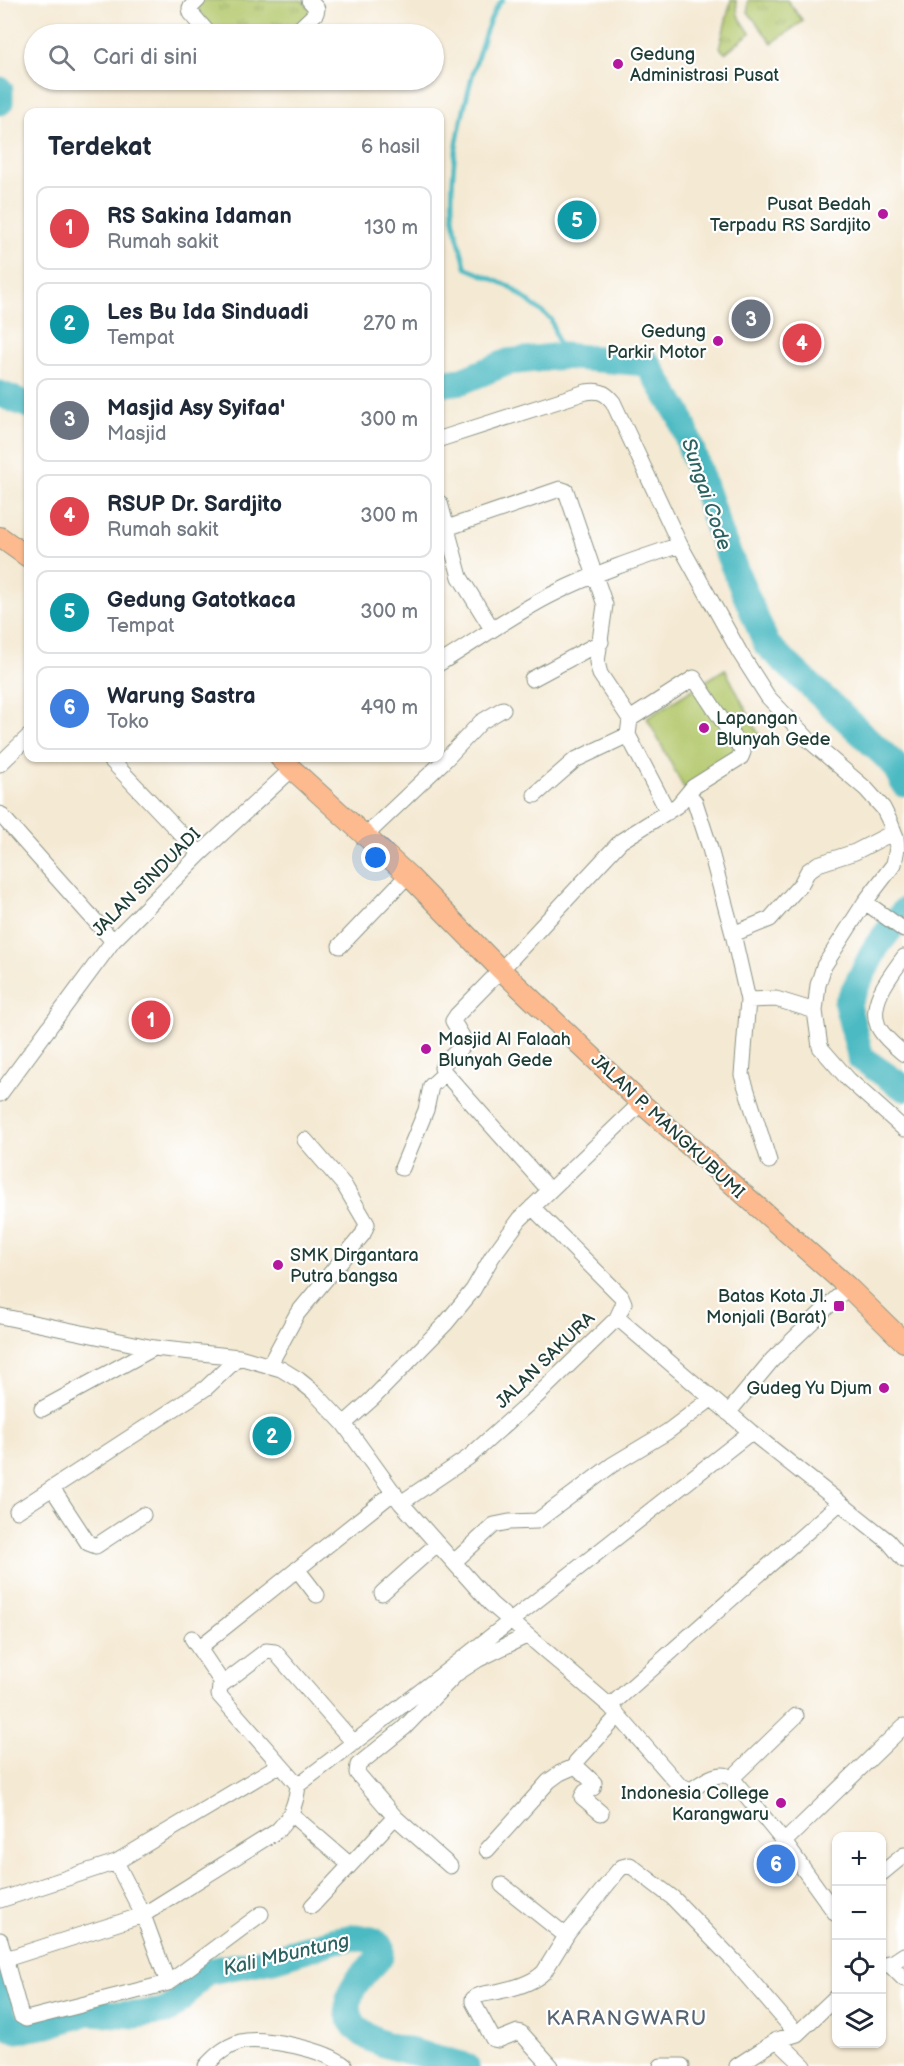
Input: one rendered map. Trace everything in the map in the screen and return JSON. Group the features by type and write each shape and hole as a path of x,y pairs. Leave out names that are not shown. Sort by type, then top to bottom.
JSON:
{"main road":[{"path":"0,537 24,554"},
{"name":"JALAN P. MANGKUBUMI","path":"285,762 408,874 501,970 641,1102 848,1287 904,1342"}],"street":[{"path":"198,0 190,8 200,24"},
{"path":"305,24 316,14 317,9 309,0"},
{"path":"444,438 586,392 598,390 607,394 613,402 680,545 740,653 768,697 811,742 866,789 883,808 894,832 897,848 894,864 869,905 824,966 818,985 815,1011 820,1047 848,1079 904,1129"},
{"path":"444,530 560,489 566,492 605,605 597,662 600,674 630,719 628,735 668,812"},
{"path":"444,533 460,577 492,629"},
{"path":"444,660 492,629 553,594 595,574 680,545"},
{"path":"532,679 601,642"},
{"path":"549,1190 442,1068 444,1063 466,1043 453,1021 466,1004 501,970 621,841 668,812 684,800 693,787 741,756 743,752 694,678 630,719"},
{"path":"444,761 481,722 503,709"},
{"path":"535,795 575,760 628,735"},
{"path":"0,764 24,741"},
{"path":"113,762 200,854"},
{"name":"JALAN SINDUADI","path":"0,1094 113,940 200,854 283,762"},
{"path":"366,835 443,762"},
{"path":"688,793 694,802 709,845 748,1000 742,1075 769,1161"},
{"path":"0,814 113,940"},
{"path":"733,934 770,919 801,884 807,871 864,848 894,832"},
{"path":"340,946 408,874"},
{"path":"869,905 904,930"},
{"path":"904,957 884,985 876,1015 880,1029 904,1054"},
{"path":"748,1000 776,999 815,1011"},
{"path":"402,1168 426,1110 431,1086 445,1073"},
{"path":"344,1424 372,1399 446,1323 473,1290 492,1257 532,1207 641,1102"},
{"path":"269,1366 297,1314 363,1234 367,1224 344,1185 305,1140"},
{"path":"532,1207 621,1296 624,1303 616,1320"},
{"path":"728,1413 772,1359 848,1287"},
{"path":"0,1317 154,1347 239,1357 281,1369 300,1380 344,1424 398,1498 491,1604 614,1711 670,1776 685,1788 691,1790 718,1774 732,1778 832,1906"},
{"name":"JALAN SAKURA","path":"223,1684 196,1643 398,1498 469,1457 616,1320 620,1320 751,1432 888,1541 904,1560"},
{"path":"42,1409 154,1347"},
{"path":"17,1511 206,1388 239,1357"},
{"path":"454,1562 494,1525 537,1521 612,1465 667,1432 711,1399"},
{"path":"6,1959 143,1915 268,1838 284,1824 291,1814 298,1785 751,1432"},
{"path":"52,1488 92,1546 96,1546 144,1515"},
{"path":"576,1766 576,1762 614,1711 834,1508"},
{"path":"382,1593 436,1544"},
{"path":"297,1569 318,1595"},
{"path":"450,1866 395,1817 357,1773 358,1765 404,1728 456,1674 479,1659 526,1636"},
{"path":"298,1785 219,1695 218,1690 223,1684 266,1651 275,1652 354,1743"},
{"path":"732,1778 796,1716"},
{"path":"784,1842 904,1726"},
{"path":"0,1900 116,1862 279,1765"},
{"path":"576,1766 594,1783 593,1788 582,1797 601,1813"},
{"path":"487,1850 549,1781 576,1766"},
{"path":"291,1814 349,1864"},
{"path":"312,1906 395,1817"},
{"path":"886,1870 904,1855"},
{"path":"116,1862 143,1915 168,1983"},
{"path":"551,2066 520,2032 498,2040 493,2039 473,1999 539,1978 568,1933 618,1871 630,1865 673,1898 735,1962 796,2034"},
{"path":"502,1885 560,1931 568,1933"},
{"path":"0,1940 21,2016 26,2019 168,1983 261,1914"},
{"path":"886,1965 904,1955"},
{"path":"886,1966 904,1979"},
{"path":"737,2066 777,2040 796,2034 832,2002"},
{"path":"777,2040 804,2066"},
{"path":"206,2066 221,2050 242,2042 255,2041 284,2043 341,2065"},
{"path":"661,2066 682,2066"}],"green space":[{"path":"205,0 302,0 313,12 298,24 209,24 196,7"},
{"path":"731,0 736,0 738,15 750,33 725,53 720,45"},
{"path":"748,0 787,0 803,21 772,43 748,12"},
{"name":"Lapangan Blunyah Gede","path":"725,669 761,739 685,790 647,718"}],"waterway":[{"path":"503,0 496,8 481,45 463,116 453,172 454,221 466,268 509,286 551,319 562,356"},
{"name":"Sungai Code","path":"0,90 0,102"},
{"name":"Sungai Code","path":"444,383 462,381 508,362 562,356 647,363 680,416 722,539 767,645 894,764 904,784"},
{"name":"Sungai Code","path":"0,394 24,403"},
{"name":"Sungai Code","path":"904,911 876,947 847,1004 861,1058 904,1088"},
{"name":"Kali Mbuntung","path":"0,1981 1,2012 10,2027 18,2030 48,2025 89,2012 135,2015 167,2011 205,1972 273,1959 336,1940 356,1937 372,1940 381,1947 381,1955 358,1980 351,1992 349,2012 352,2023 370,2038 382,2043 466,2066"}],"place":[{"name":"Gedung Administrasi Pusat","path":"618,64"},
{"name":"Pusat Bedah Terpadu RS Sardjito","path":"883,214"},
{"name":"Gedung Gatotkaca","path":"577,220"},
{"name":"Masjid Asy Syifaa'","path":"751,319"},
{"name":"Gedung Parkir Motor","path":"718,341"},
{"name":"RSUP Dr. Sardjito","path":"802,343"},
{"name":"Lapangan Blunyah Gede","path":"704,728"},
{"name":"RS Sakina Idaman","path":"151,1020"},
{"name":"Masjid Al Falaah Blunyah Gede","path":"426,1049"},
{"name":"SMK Dirgantara Putra bangsa","path":"278,1265"},
{"name":"Batas Kota Jl. Monjali (Barat)","path":"839,1306"},
{"name":"Gudeg Yu Djum","path":"884,1388"},
{"name":"Les Bu Ida Sinduadi","path":"272,1436"},
{"name":"Indonesia College Karangwaru","path":"781,1803"},
{"name":"Warung Sastra","path":"776,1864"}],"district":[{"name":"KARANGWARU","path":"627,2018"}]}
